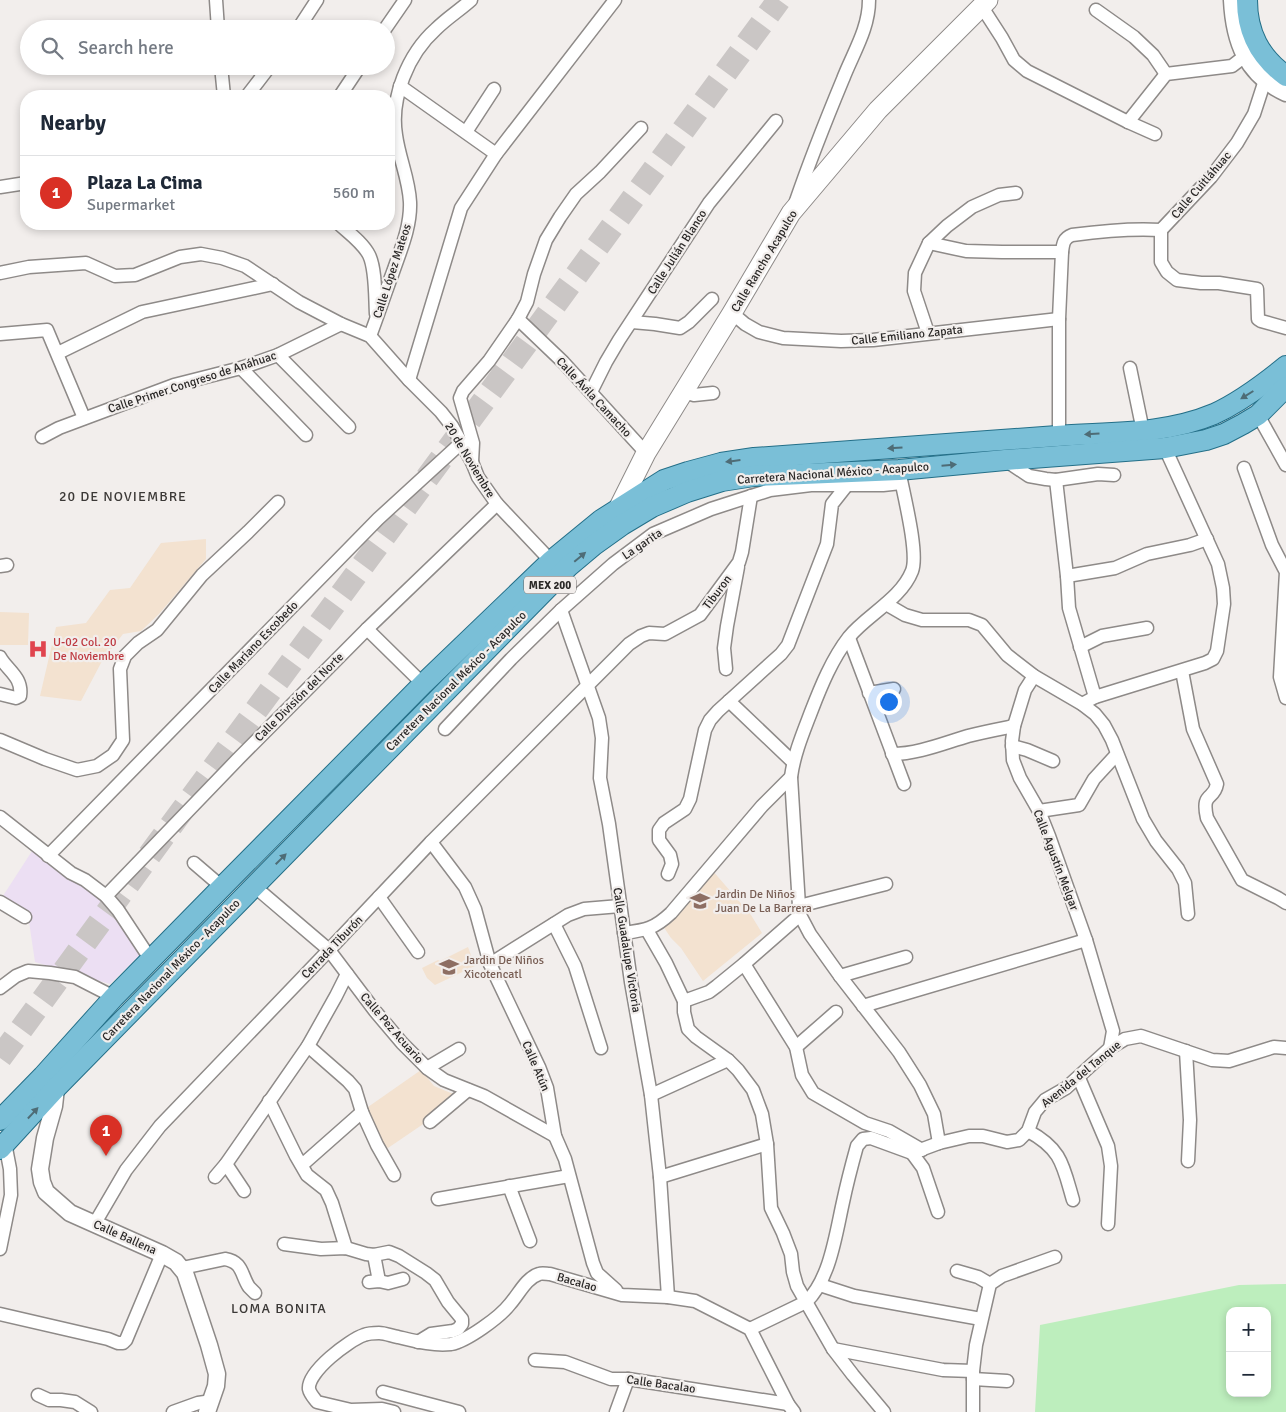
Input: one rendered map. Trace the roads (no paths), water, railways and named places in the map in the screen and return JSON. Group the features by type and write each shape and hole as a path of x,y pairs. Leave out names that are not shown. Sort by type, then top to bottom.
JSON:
{"main road":[{"path":"1247,0 1247,15 1253,36 1262,53 1274,68 1286,76"},
{"path":"1258,0 1263,29 1273,47 1286,61"},
{"name":"Calle Rancho Acapulco","path":"619,507 646,453 792,213 878,110 985,3"},
{"name":"Carretera Nacional México - Acapulco","path":"2,1143 114,998 423,684 551,561 582,534 619,507 664,480 721,463 754,458 1143,431 1172,426 1213,414 1236,402 1286,366"},
{"name":"Carretera Nacional México - Acapulco","path":"0,1120 49,1082 254,886 569,566 622,525 652,507 687,492 722,481 754,476 900,477 1005,460 1165,448 1206,440 1224,434 1258,415 1286,387"},
{"path":"1258,415 1286,403"},
{"name":"Calle Ávila Camacho","path":"646,453 664,480"}],"street":[{"path":"216,0 217,20"},
{"path":"304,20 317,0"},
{"path":"391,20 405,0"},
{"name":"Calle López Mateos","path":"370,336 408,223 410,202 395,133 396,104 400,86 406,70 421,44 471,0"},
{"path":"409,380 461,208 496,154 615,0"},
{"path":"792,213 813,152 863,34 869,9 869,0"},
{"path":"1232,0 1236,36 1245,56 1254,70 1265,80 1286,93"},
{"path":"985,3 1014,60 1027,71 1155,134"},
{"path":"1096,10 1134,37 1153,55 1166,74"},
{"path":"1128,122 1166,74 1232,66 1245,56"},
{"path":"222,75 223,90"},
{"path":"252,90 263,75"},
{"path":"344,90 354,75"},
{"name":"Calle Cuitláhuac","path":"1062,252 1066,238 1072,235 1114,229 1141,228 1161,230 1211,177 1237,143 1254,114 1265,80"},
{"path":"400,86 496,154"},
{"path":"466,132 494,89"},
{"name":"Calle Julián Blanco","path":"591,392 606,362 709,203 776,121"},
{"path":"472,462 473,443 460,398 463,390 489,361 518,319 527,302 534,274 546,240 560,217 576,194 600,172 641,128"},
{"path":"0,188 20,184"},
{"path":"928,333 914,291 915,273 929,244 946,226 972,207 999,195 1016,193"},
{"path":"345,230 364,248 369,256 372,268 376,319"},
{"path":"1161,230 1161,262 1167,272 1177,280 1219,283 1257,289 1258,319 1286,328"},
{"path":"929,244 966,251 1062,252 1059,319 1058,436"},
{"path":"0,273 29,267 86,263 114,276 135,275 180,257 201,254 222,258 245,266 299,302 341,324 370,336"},
{"path":"58,353 142,312 272,284"},
{"path":"632,322 680,328 689,322 712,299"},
{"name":"Calle Emiliano Zapata","path":"732,313 745,324 759,332 783,338 841,341 873,340 1059,319"},
{"name":"Calle Ávila Camacho","path":"518,319 563,362 646,453"},
{"name":"Calle Primer Congreso de Anáhuac","path":"42,437 84,418 174,385 241,368 278,355 341,324"},
{"path":"0,334 47,330 84,418"},
{"name":"20 de Noviembre","path":"370,336 409,380 441,412 452,426 478,477 497,504 551,561"},
{"path":"278,355 349,427"},
{"path":"241,368 306,435"},
{"path":"1130,368 1143,431"},
{"path":"684,392 694,395 712,394"},
{"path":"1258,415 1286,465"},
{"name":"Calle Mariano Escobedo","path":"48,856 378,519 461,443"},
{"path":"1082,704 1095,697 1205,664 1214,659 1217,651 1224,604 1218,564 1165,448"},
{"path":"1005,460 1030,476 1056,480 1098,474 1114,475"},
{"path":"1244,468 1272,545 1286,572 1280,677 1286,698"},
{"path":"900,477 914,553 912,571 903,586 849,638 833,662 798,745 791,777 800,910 810,934 899,1052 920,1085 934,1114 940,1144"},
{"name":"La garita","path":"445,729 511,659 561,610 613,564 653,534 711,508 770,490 811,485 847,485 900,477"},
{"path":"1056,480 1068,576 1069,608 1095,697"},
{"path":"668,874 672,864 670,855 659,840 659,830 664,824 685,809 690,800 705,730 710,720 781,654 788,645 827,544 832,504 847,485"},
{"name":"Tiburon","path":"588,685 629,644 641,636 649,633 665,634 700,615 739,562 751,496"},
{"path":"0,740 44,759 77,770 97,766 113,755 122,740 120,669 126,656 138,643 157,630 202,576 278,502"},
{"name":"Calle División del Norte","path":"106,896 367,629 497,504"},
{"path":"1068,576 1115,568 1147,554 1190,545 1207,539"},
{"path":"726,669 724,648 726,626 739,562"},
{"path":"886,604 905,615 922,620 969,620 982,625 1007,655 1034,676 1082,704 1095,714 1104,725 1112,740 1143,819 1156,841 1178,869 1185,883 1188,914"},
{"name":"Calle Guadalupe Victoria","path":"561,610 599,718 602,738 600,778 609,824 624,934 651,1095 660,1177 668,1297"},
{"path":"1080,647 1102,636 1146,628"},
{"path":"367,629 423,684"},
{"path":"849,638 904,784"},
{"path":"0,657 15,676 20,696 16,698 0,694"},
{"path":"1182,671 1193,729 1217,784 1216,790 1206,798 1207,818 1242,880 1286,903"},
{"name":"Calle Agustín Melgar","path":"1034,676 1025,690 1014,726 1012,741 1013,760 1020,778 1039,811 1086,940 1113,1031 1110,1048"},
{"name":"Cerrada Tiburón","path":"94,1223 126,1170 160,1126 431,842 588,685"},
{"path":"869,693 894,690"},
{"path":"729,701 793,762"},
{"path":"892,754 920,751 970,736 1014,726"},
{"path":"1012,746 1054,761"},
{"path":"1039,811 1079,805 1094,779 1117,754"},
{"path":"624,934 647,930 660,924 762,806 791,777"},
{"path":"0,818 71,873 85,880 106,896 118,910 151,960"},
{"name":"Calle Atún","path":"431,842 465,887 475,909 490,964 539,1067 547,1088 555,1136 565,1159 593,1263 601,1277 622,1295"},
{"path":"194,863 222,887"},
{"path":"684,1001 709,992 744,964 800,910 886,884"},
{"name":"Calle Pez Acuario","path":"254,886 329,950 380,1018 427,1068 444,1080 484,1096 555,1136"},
{"path":"379,897 418,952"},
{"path":"0,902 25,917"},
{"path":"490,964 568,915 584,909 620,906"},
{"path":"554,924 575,966 601,1048"},
{"path":"647,930 666,963 684,1001 684,1012 688,1029 728,1060 753,1090 762,1114 767,1144 771,1208 791,1254 797,1286 833,1349 884,1412"},
{"path":"863,1006 1086,940"},
{"path":"840,976 906,957"},
{"path":"744,964 796,1047 802,1075 813,1093 865,1123 890,1131 917,1152 938,1212"},
{"path":"0,988 16,976 28,971 75,977 114,998"},
{"path":"215,1177 308,1046 347,974"},
{"path":"796,1047 836,1012"},
{"name":"Avenida del Tanque","path":"1028,1131 1035,1112 1044,1100 1066,1088 1110,1048 1125,1038 1141,1036 1212,1060 1229,1061 1274,1047 1286,1048"},
{"path":"308,1046 355,1089 362,1112 377,1145 394,1175"},
{"path":"427,1068 459,1048"},
{"path":"1186,1051 1190,1120 1188,1161"},
{"path":"651,1095 728,1060"},
{"path":"1079,1078 1108,1146 1111,1166 1108,1224"},
{"name":"Calle Ballena","path":"49,1082 54,1106 45,1138 40,1169 46,1192 70,1213 162,1254 182,1268"},
{"path":"430,1122 468,1090"},
{"path":"269,1101 307,1175 326,1190 346,1248"},
{"path":"302,1166 362,1112"},
{"path":"791,1408 750,1329 806,1302 820,1285 837,1234 842,1203 857,1146 863,1138 871,1138 917,1152 969,1136 983,1136 1007,1142 1019,1140 1028,1131 1042,1138 1054,1150 1062,1164 1073,1200"},
{"path":"0,1249 11,1195 10,1169 2,1143"},
{"path":"660,1177 767,1144"},
{"path":"226,1164 244,1191"},
{"path":"438,1199 569,1176"},
{"path":"509,1186 530,1242"},
{"path":"284,1244 321,1249 346,1248 374,1255 389,1252 400,1256 426,1273 435,1280 448,1302 462,1319 462,1324 453,1332 431,1334 418,1342"},
{"path":"0,1314 123,1343 138,1313 162,1254"},
{"path":"374,1255 374,1282 388,1283 403,1278"},
{"path":"973,1412 973,1375 976,1345 990,1284 1002,1276 1055,1257"},
{"path":"173,1412 198,1403 209,1406 216,1386 217,1374 207,1337 182,1268 225,1259 230,1260 241,1270 248,1286 255,1293"},
{"path":"957,1271 978,1277 990,1284"},
{"name":"Bacalao","path":"394,1412 382,1409 351,1410 317,1402 309,1390 310,1382 334,1354 352,1340 366,1334 380,1333 418,1342 450,1344 458,1342 496,1319 509,1306 527,1281 539,1274 550,1274 622,1295 668,1297 695,1301 750,1329"},
{"path":"820,1285 854,1296 981,1319"},
{"path":"833,1349 1007,1381"},
{"name":"Calle Bacalao","path":"535,1360 565,1362 612,1379 628,1379 791,1408"},
{"path":"616,1412 628,1379"},
{"path":"383,1392 460,1412"},
{"path":"38,1395 49,1400 75,1402 91,1412"}],"tunnel":[{"path":"0,1058 779,0"}],"place":[{"name":"U-02 Col. 20 De Noviembre","path":"38,649"},
{"name":"Jardin De Niños Juan De La Barrera","path":"700,901"},
{"name":"Jardin De Niños Xicotencatl","path":"449,967"},
{"name":"Plaza La Cima","path":"106,1156"}],"district":[{"name":"20 DE NOVIEMBRE","path":"123,496"},
{"name":"LOMA BONITA","path":"279,1308"}]}
